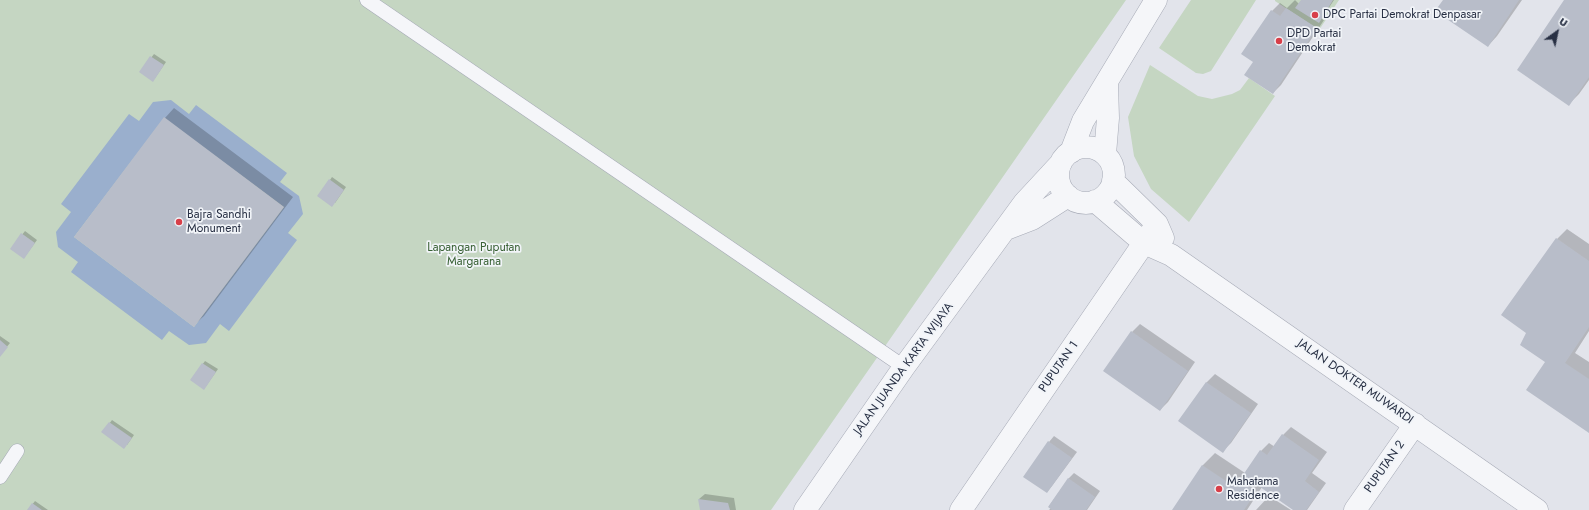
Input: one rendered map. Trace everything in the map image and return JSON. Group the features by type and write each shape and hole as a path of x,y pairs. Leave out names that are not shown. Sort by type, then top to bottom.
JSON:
{"street":[{"name":"JALAN JUANDA KARTA WIJAYA","path":"805,510 904,366 1024,203 1066,157 1083,121 1107,84 1156,0"},
{"path":"1105,154 1092,148 1084,147 1066,157 1058,178 1061,188 1068,196 1076,201 1086,203 1095,201 1107,193 1113,181 1112,167 1105,154 1108,118 1107,84"},
{"path":"1113,181 1157,224 1171,255"},
{"path":"1006,229 1032,220 1068,196"},
{"name":"JALAN DOKTER MUWARDI","path":"1095,201 1144,243 1171,255 1537,510"},
{"name":"PUPUTAN 1","path":"961,510 1157,224"},
{"name":"PUPUTAN 2","path":"1355,510 1415,424"}],"lane":[{"path":"367,0 904,366"},
{"path":"0,477 17,451"}],"green space":[{"name":"Lapangan Puputan Margarana","path":"0,0 1126,0 771,510 0,510"},
{"path":"1191,0 1256,0 1211,71 1203,74 1196,73 1159,48"},
{"path":"1275,0 1339,0 1319,30"},
{"path":"1150,65 1198,96 1212,99 1232,94 1240,90 1249,78 1275,96 1189,222 1151,189 1134,156 1128,117"}],"water":[{"path":"171,100 189,114 196,105 287,173 280,182 299,196 303,214 288,233 297,240 229,331 220,324 206,343 189,345 169,331 162,340 71,272 78,262 58,247 56,232 71,212 61,204 129,114 139,121 153,102","holes":["164,118 284,207 194,327 74,237"]}],"building":[{"name":"DPC Partai Demokrat Denpasar","path":"1301,0 1333,0 1319,23 1295,8"},
{"path":"1443,0 1519,0 1488,47 1435,11"},
{"path":"1564,0 1589,0 1589,77 1569,106 1517,70"},
{"name":"DPD Partai Demokrat","path":"1286,8 1317,28 1273,94 1244,75 1253,62 1241,54 1271,10 1280,16"},
{"path":"150,56 164,65 153,82 139,72"},
{"name":"Bajra Sandhi Monument","path":"164,117 284,207 194,327 74,237"},
{"path":"329,179 344,190 332,207 317,196"},
{"path":"21,233 35,243 24,259 10,249"},
{"path":"1556,238 1589,261 1589,327 1565,363 1589,379 1589,433 1526,390 1545,362 1520,345 1526,333 1501,315"},
{"path":"1131,331 1188,371 1160,411 1103,371"},
{"path":"0,340 8,347 0,357"},
{"path":"202,363 216,372 204,390 190,380"},
{"path":"1206,382 1251,413 1223,453 1178,421"},
{"path":"109,422 132,438 124,449 101,432"},
{"path":"1282,434 1319,460 1305,481 1319,492 1306,510 1293,510 1243,475 1260,450 1267,455"},
{"path":"1048,441 1072,458 1047,493 1023,477"},
{"name":"Mahatama Residence","path":"1202,465 1235,487 1239,480 1256,492 1244,510 1172,510"},
{"path":"1068,478 1095,497 1086,510 1052,510 1048,507"},
{"path":"698,499 728,503 730,510 700,510"},
{"path":"32,503 42,510 27,510"}],"place":[{"name":"DPC Partai Demokrat Denpasar","path":"1315,15"},
{"name":"DPD Partai Demokrat","path":"1279,41"},
{"name":"Bajra Sandhi Monument","path":"179,222"},
{"name":"Mahatama Residence","path":"1219,489"}]}
